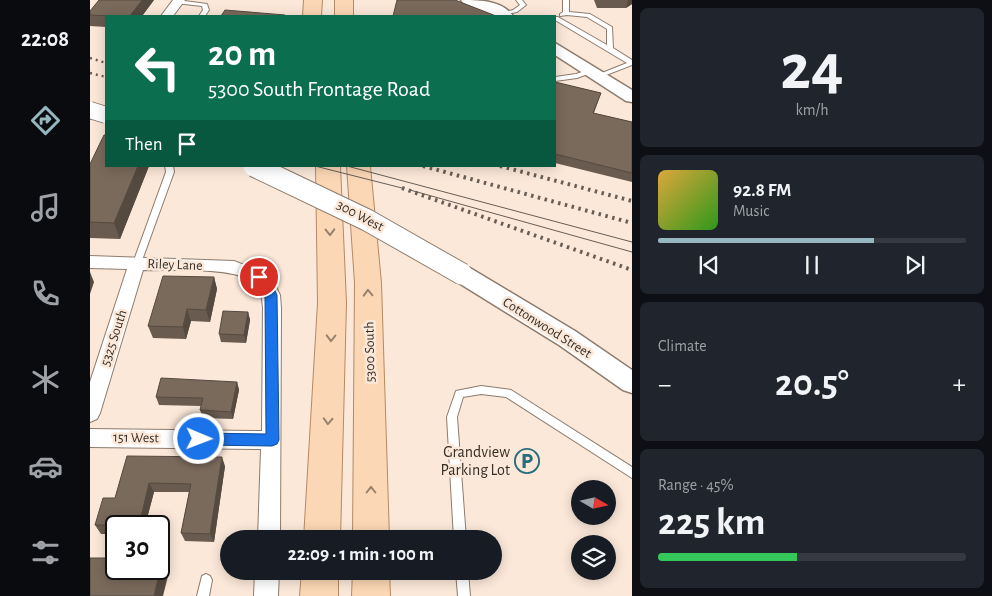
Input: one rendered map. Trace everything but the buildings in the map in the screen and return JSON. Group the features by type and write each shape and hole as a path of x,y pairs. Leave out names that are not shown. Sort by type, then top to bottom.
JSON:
{"main road":[{"path":"312,0 312,15"},
{"path":"344,0 344,15"},
{"path":"322,530 332,303 328,167"},
{"name":"5300 South","path":"358,167 368,293 371,530"},
{"path":"319,596 320,580"},
{"path":"371,580 371,596"}],"street":[{"path":"468,0 505,15"},
{"path":"168,15 178,1"},
{"path":"556,49 632,97"},
{"path":"90,110 105,115"},
{"name":"300 West","path":"256,167 367,220 462,274"},
{"name":"Riley Lane","path":"90,262 234,267 259,277 267,286 271,295 272,440"},
{"name":"5325 South","path":"90,413 137,263"},
{"name":"Cottonwood Street","path":"462,274 567,338 632,383"},
{"name":"151 West","path":"90,438 272,440"},
{"path":"269,530 272,440"},
{"path":"266,596 267,580"}],"lane":[{"path":"505,15 523,5 519,0"},
{"path":"566,0 566,14"},
{"path":"178,1 204,5 206,10 203,15"},
{"path":"556,18 566,14 588,15 610,28 610,50"},
{"path":"556,19 632,63"},
{"path":"556,78 595,74 632,63"},
{"path":"137,263 170,172 169,167"},
{"path":"459,530 452,416 459,394 481,390 508,393 632,473"},
{"path":"203,596 206,580"},
{"path":"463,580 464,596"}],"tram line":[{"path":"90,119 105,121"},
{"path":"319,167 402,188"},
{"path":"351,167 632,242"},
{"path":"410,190 632,252"}],"railway":[{"path":"90,58 105,63"},
{"path":"90,73 105,77"},
{"path":"427,167 632,223"},
{"path":"504,167 632,201"},
{"path":"402,188 632,270"}],"place":[{"name":"Grandview Parking Lot","path":"527,461"}],"route":[{"path":"199,439 272,440 271,295 267,286 259,277"}]}
